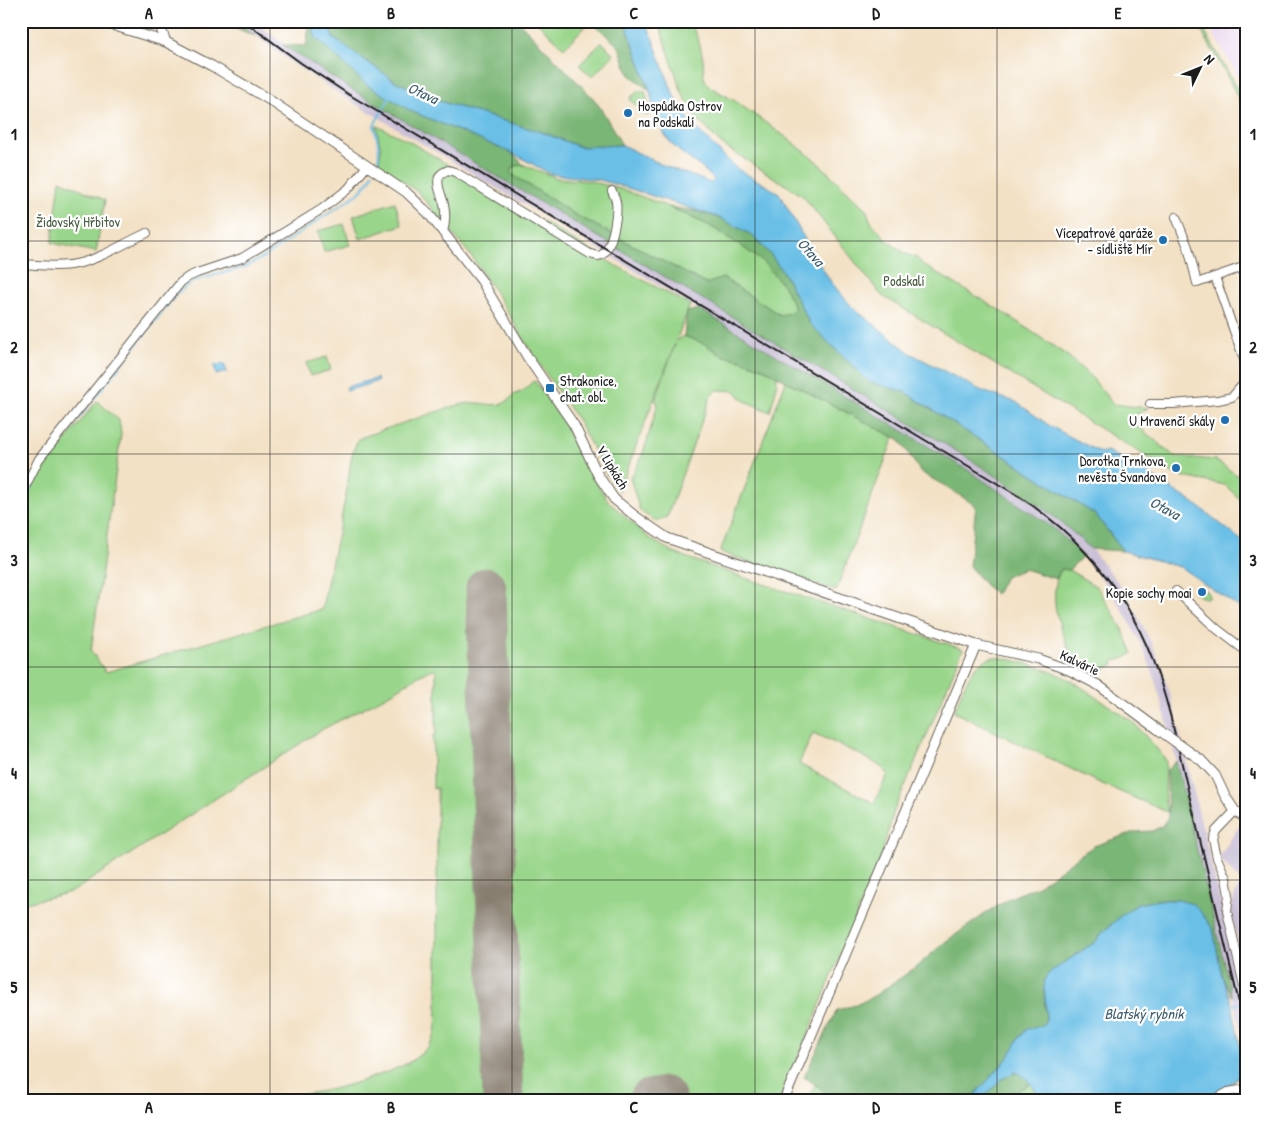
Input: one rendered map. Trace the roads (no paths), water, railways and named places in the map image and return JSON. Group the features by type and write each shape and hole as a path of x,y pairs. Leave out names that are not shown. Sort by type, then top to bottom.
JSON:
{"street":[{"name":"V Lipkách","path":"100,21 166,42 212,66 268,99 406,192 428,213 481,280 528,358 574,425 598,475 614,499 635,516 667,538 976,645"},
{"path":"158,21 166,42"},
{"path":"21,495 39,459 181,282 197,273 242,258 322,209 348,189 367,166"},
{"path":"444,232 446,221 438,179 441,173 448,170 455,172 590,254 597,256 601,255 613,237 616,202 612,191"},
{"path":"1176,217 1188,247 1197,283 1246,266"},
{"path":"21,264 53,266 76,264 109,252 147,233"},
{"path":"1215,277 1246,365"},
{"path":"1150,404 1173,404 1232,397 1246,383"},
{"path":"1176,591 1217,629 1246,652"},
{"path":"784,1100 976,645"},
{"name":"Kalvárie","path":"976,645 1038,659 1070,670 1098,685 1201,760 1215,775 1235,811"},
{"path":"1246,818 1235,811 1216,831 1213,839 1217,858 1226,878 1229,895 1227,911 1246,995"},
{"path":"1214,1100 1228,1092 1246,1089"}],"water":[{"name":"Otava","path":"313,21 333,21 329,25 333,38 395,81 439,101 544,133 580,147 622,145 665,166 711,183 714,180 678,150 662,131 625,21 646,21 673,93 691,123 736,168 779,193 831,282 853,308 910,353 982,391 1016,402 1050,426 1101,453 1107,451 1140,468 1198,506 1246,544 1246,612 1180,567 1123,551 1096,515 905,392 869,382 810,324 785,275 771,255 752,235 720,218 631,189 600,180 551,174 512,153 411,111 367,85 315,37"},
{"path":"224,363 227,372 216,375 214,366"},
{"path":"377,378 378,381 347,391 346,387"},
{"name":"Blatský rybník","path":"1156,900 1178,900 1193,904 1213,929 1222,976 1232,1004 1238,1035 1243,1062 1241,1074 1233,1082 1205,1100 1042,1100 1028,1080 1016,1072 1002,1079 981,1100 970,1100 1007,1059 1018,1039 1027,1029 1042,1026 1046,1020 1044,980 1049,973 1095,942 1124,913 1138,904"}],"waterway":[{"path":"376,167 379,152 374,125 390,97"},
{"path":"21,505 49,456 175,296 194,281 245,267 264,257 359,193 373,173"},
{"path":"1231,1006 1240,1003"}],"railway":[{"path":"244,21 301,63 348,94 1020,497 1038,509 1079,545 1107,577 1125,604 1147,646 1160,680 1176,737 1246,1032"}],"place":[{"name":"Hospůdka Ostrov na Podskalí","path":"628,113"},
{"name":"Vícepatrové garáže - sídliště Mír","path":"1163,240"},
{"name":"Strakonice, chat. obl.","path":"550,388"},
{"name":"U Mravenčí skály","path":"1225,420"},
{"name":"Dorotka Trnkova, nevěsta Švandova","path":"1176,468"},
{"name":"Kopie sochy moai","path":"1202,592"}],"park label":[{"name":"Židovský Hřbitov","path":"78,221"},
{"name":"Podskalí","path":"904,280"}]}
